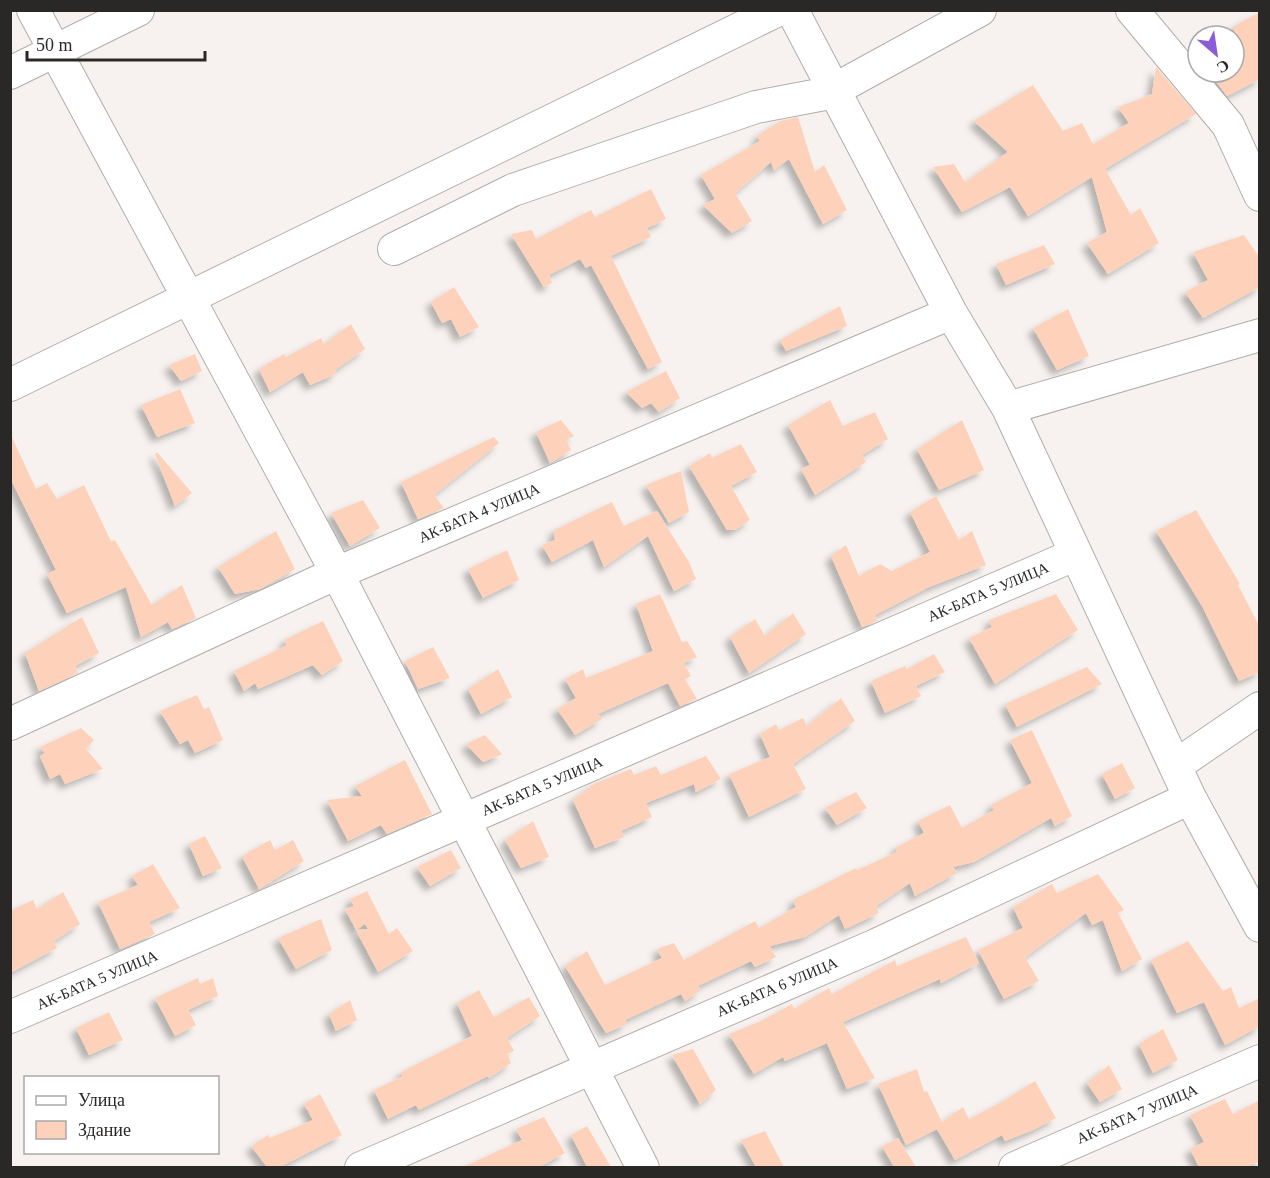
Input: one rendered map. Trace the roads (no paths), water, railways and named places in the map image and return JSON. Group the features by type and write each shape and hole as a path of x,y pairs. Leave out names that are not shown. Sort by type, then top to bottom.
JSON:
{"street":[{"path":"33,10 337,573 644,1167"},
{"path":"10,73 138,10"},
{"path":"10,385 778,10"},
{"path":"792,10 951,313 1008,408 1074,555 1190,798 1260,926"},
{"path":"394,249 513,190 756,107 835,91 980,10"},
{"path":"1132,10 1228,125 1258,189"},
{"name":"АК-БАТА 4 УЛИЦА","path":"10,724 337,573 951,313"},
{"path":"1008,408 1260,335"},
{"name":"АК-БАТА 5 УЛИЦА","path":"10,1017 1074,555"},
{"path":"1175,766 1260,708"},
{"name":"АК-БАТА 6 УЛИЦА","path":"361,1167 876,945 1190,798"},
{"name":"АК-БАТА 7 УЛИЦА","path":"1015,1167 1260,1061"}]}
